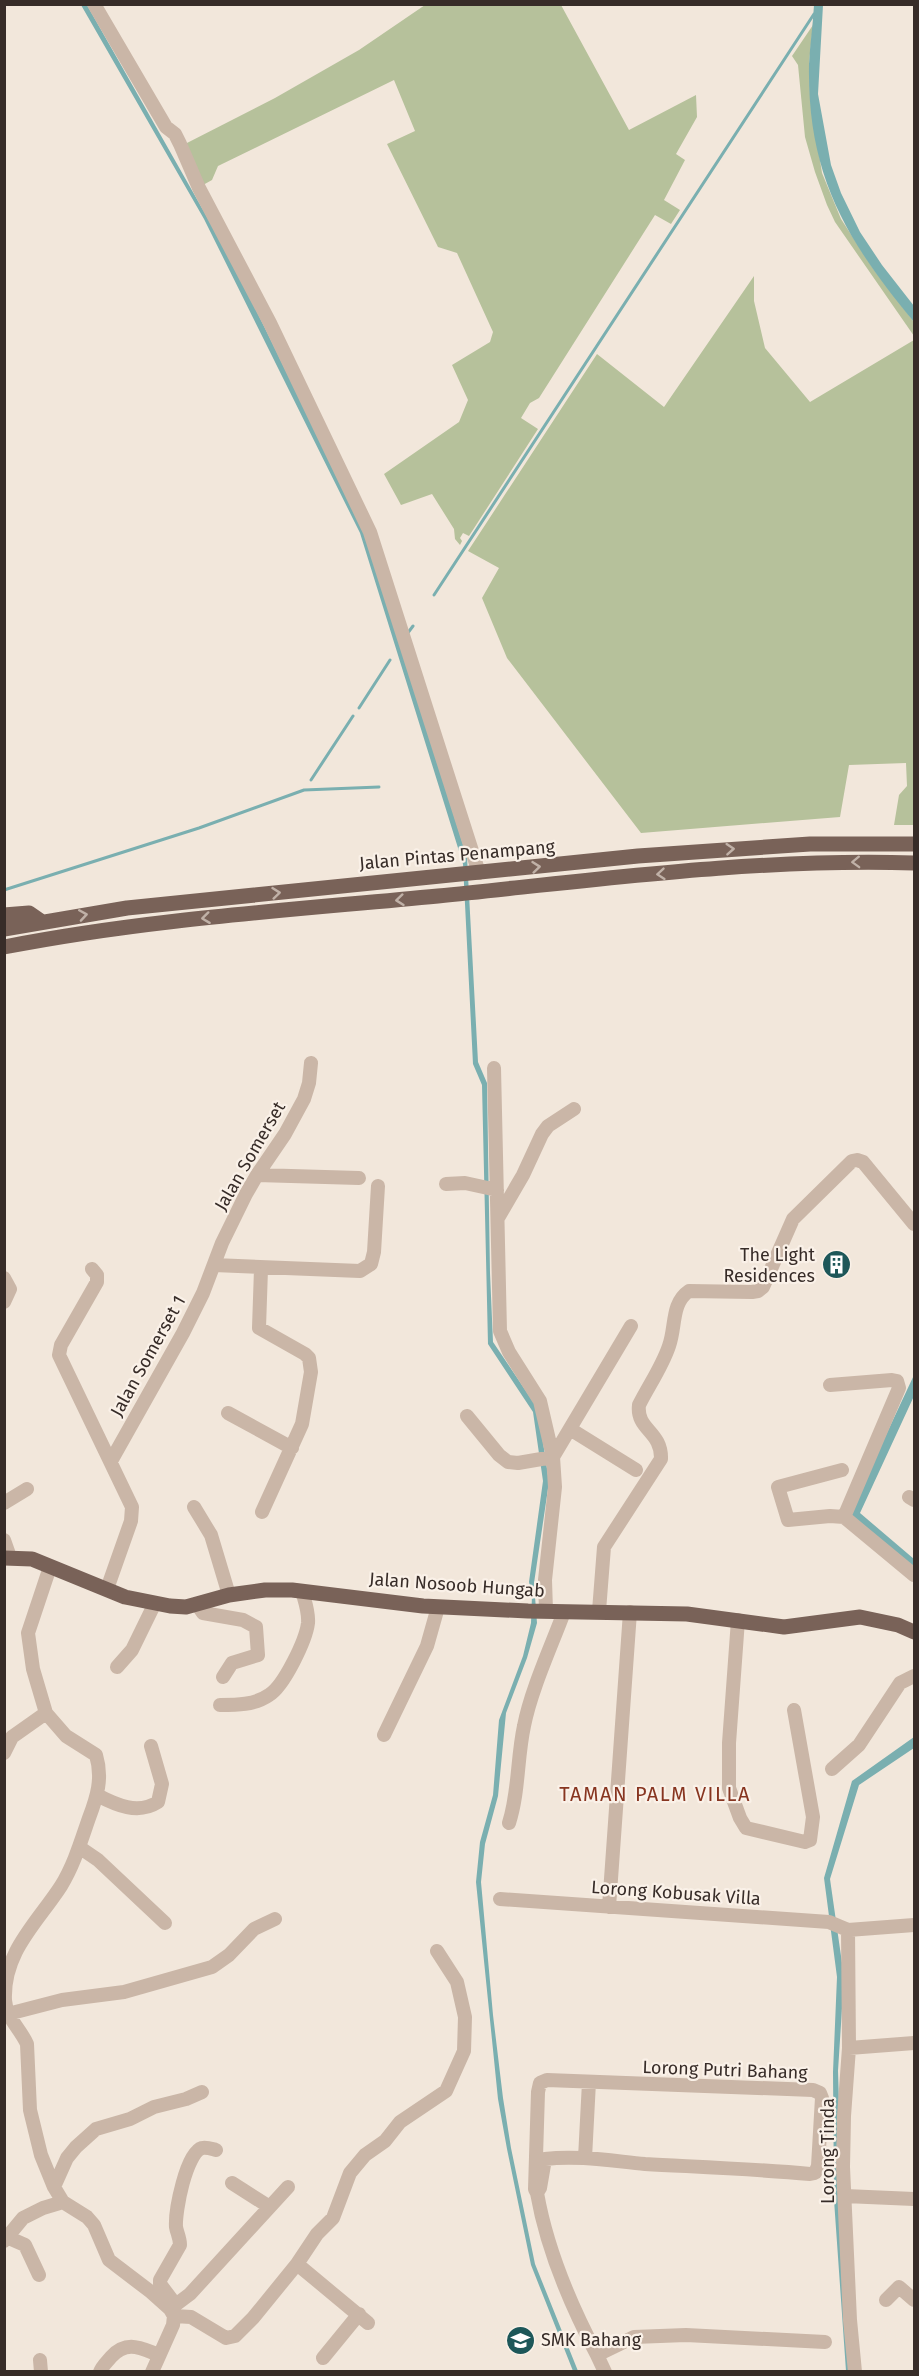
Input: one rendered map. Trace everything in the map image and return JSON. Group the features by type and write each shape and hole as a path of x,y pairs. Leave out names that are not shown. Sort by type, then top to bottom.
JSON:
{"main road":[{"name":"Jalan Pintas Penampang","path":"4,928 127,908 734,849 810,844 915,844"},
{"path":"4,947 60,936 225,916 481,891 782,865 915,863"},
{"path":"4,915 29,913 42,922"},
{"path":"4,939 12,938 24,943"},
{"name":"Jalan Nosoob Hungab","path":"7,1557 32,1560 125,1597 154,1605 186,1607 229,1595 265,1590 302,1591 438,1606 564,1612 687,1614 794,1626 860,1617 898,1625 915,1632"}],"street":[{"path":"94,4 166,127 180,144 199,188 270,323 370,532 478,873"},
{"name":"Jalan Somerset","path":"214,1265 235,1216 257,1175 285,1134 304,1099 309,1083 311,1063"},
{"path":"494,1068 500,1331 509,1352 540,1401 545,1459 555,1487 545,1580 539,1611"},
{"path":"497,1220 523,1175 542,1134 548,1126 574,1109"},
{"path":"599,1611 604,1547 661,1459 660,1444 640,1420 638,1412 639,1405 669,1346 677,1304 681,1296 689,1291 752,1292 763,1287 793,1219 852,1161 863,1162 915,1224"},
{"path":"257,1175 359,1178"},
{"path":"446,1184 477,1184 497,1190"},
{"path":"214,1265 261,1269 360,1271 370,1264 375,1252 378,1186"},
{"name":"Jalan Somerset 1","path":"111,1461 183,1333 214,1265"},
{"name":"Jalan Somerset 1","path":"92,1269 97,1275 97,1282 62,1345 59,1355 130,1500 132,1513 107,1589"},
{"path":"261,1269 260,1328 300,1350 309,1358 311,1372 302,1424 262,1512"},
{"path":"4,1278 10,1289 4,1302"},
{"path":"467,1416 504,1460 512,1463 545,1459 570,1428 631,1326"},
{"path":"830,1385 892,1380 897,1381 899,1388 843,1517"},
{"path":"228,1413 292,1449"},
{"path":"570,1428 636,1470"},
{"path":"842,1470 778,1487 788,1520 843,1517 915,1575"},
{"path":"4,1503 27,1490"},
{"path":"194,1506 211,1535 229,1595"},
{"path":"4,1540 7,1557"},
{"path":"50,1567 28,1633 33,1670 46,1713 66,1736 96,1755 100,1775 97,1795 79,1847 61,1885 28,1930 10,1962 5,1999 6,2015 23,2035 27,2044 30,2110 41,2155 54,2187 63,2202 87,2217 109,2260 173,2309 226,2338 235,2336 253,2318 297,2264 317,2234 333,2218 350,2173 365,2155 385,2141 400,2122 446,2091 464,2051 465,2017 457,1982 438,1951"},
{"path":"220,1704 254,1702 269,1696 278,1688 307,1630 308,1615 302,1591"},
{"path":"197,1604 199,1610 203,1612 243,1620 256,1627 258,1655 232,1663 223,1677"},
{"path":"117,1667 132,1650 154,1605"},
{"path":"384,1735 427,1646 438,1606"},
{"path":"509,1822 514,1809 521,1745 528,1710 564,1612"},
{"path":"609,1907 630,1612"},
{"path":"738,1620 729,1743 729,1788 746,1828 805,1842 810,1840 812,1835 813,1817 794,1710"},
{"path":"832,1769 859,1746 900,1683 915,1676"},
{"path":"4,1753 8,1735 46,1713"},
{"path":"97,1795 122,1808 147,1807 158,1802 162,1784 151,1746"},
{"path":"79,1847 98,1860 165,1923"},
{"name":"Lorong Kobusak Villa","path":"500,1899 838,1925 915,1925"},
{"path":"6,2015 62,2000 124,1992 212,1967 254,1929 275,1919"},
{"name":"Lorong Tinda","path":"838,1925 849,2048 843,2167 850,2320 855,2372"},
{"path":"849,2048 915,2043"},
{"name":"Lorong Putri Bahang","path":"540,2160 585,2158 816,2173 822,2132 822,2098 820,2093 813,2090 547,2080 540,2083 537,2103 540,2188 537,2193 548,2241 573,2308 597,2355"},
{"path":"585,2158 589,2082"},
{"path":"54,2187 67,2158 96,2129 202,2092"},
{"path":"152,2372 173,2325 173,2309 160,2280 180,2245 176,2228 183,2185 197,2152 205,2148 216,2150"},
{"path":"232,2183 268,2206"},
{"path":"173,2309 190,2294 268,2206 288,2187"},
{"path":"845,2196 915,2199"},
{"path":"39,2275 25,2245 7,2240 23,2218 43,2208 63,2202"},
{"path":"297,2264 363,2319 323,2358"},
{"path":"886,2300 899,2287 915,2300"},
{"path":"605,2372 597,2355 634,2337 686,2335 825,2342"},
{"path":"100,2372 117,2350 124,2346 133,2345 159,2355"}],"green space":[{"path":"425,5 561,5 629,130 696,95 697,117 676,154 685,160 664,200 680,210 671,224 655,215 539,398 530,403 521,418 538,429 469,536 463,533 460,545 455,539 454,529 432,494 401,505 384,474 459,422 468,400 452,365 490,342 493,332 457,253 438,247 387,144 415,131 394,80 218,166 212,180 203,185 185,144 275,98 359,50"},
{"path":"813,25 809,63 810,94 822,173 841,219 874,270 914,322 914,336 835,222 815,172 805,137 798,65 792,56"},
{"path":"754,276 754,301 765,348 810,402 914,340 914,825 894,825 899,795 907,786 906,763 849,765 840,817 641,833 507,658 482,598 499,568 468,551 597,354 664,407"}],"water":[{"path":"81,5 87,5 232,261 366,534 467,857 478,1062 487,1083 493,1342 538,1409 549,1482 534,1583 537,1623 527,1658 506,1713 498,1796 485,1844 481,1882 493,2015 511,2148 535,2264 578,2371 573,2371 531,2265 498,2099 476,1882 480,1842 493,1795 499,1720 523,1656 531,1623 532,1595 529,1582 543,1481 533,1412 488,1344 482,1085 473,1064 463,864 360,533 204,219"},
{"path":"814,5 823,5 818,94 831,165 841,193 860,232 914,306 914,322 850,234 823,173 810,104 809,64"},
{"path":"914,1375 914,1396 860,1513 914,1559 914,1571 848,1516"},
{"path":"914,1737 914,1748 859,1785 830,1879 844,1977 838,2071 842,2200 852,2371 846,2371 834,2200 833,2072 837,1977 824,1878 852,1781"}],"waterway":[{"path":"434,595 814,14"},
{"path":"407,634 413,626"},
{"path":"359,708 390,660"},
{"path":"311,780 353,716"},
{"path":"4,890 199,828 304,790 379,787"}],"place":[{"name":"The Light Residences","path":"836,1265"},
{"name":"SMK Bahang","path":"520,2340"}],"district":[{"name":"TAMAN PALM VILLA","path":"655,1794"}]}
